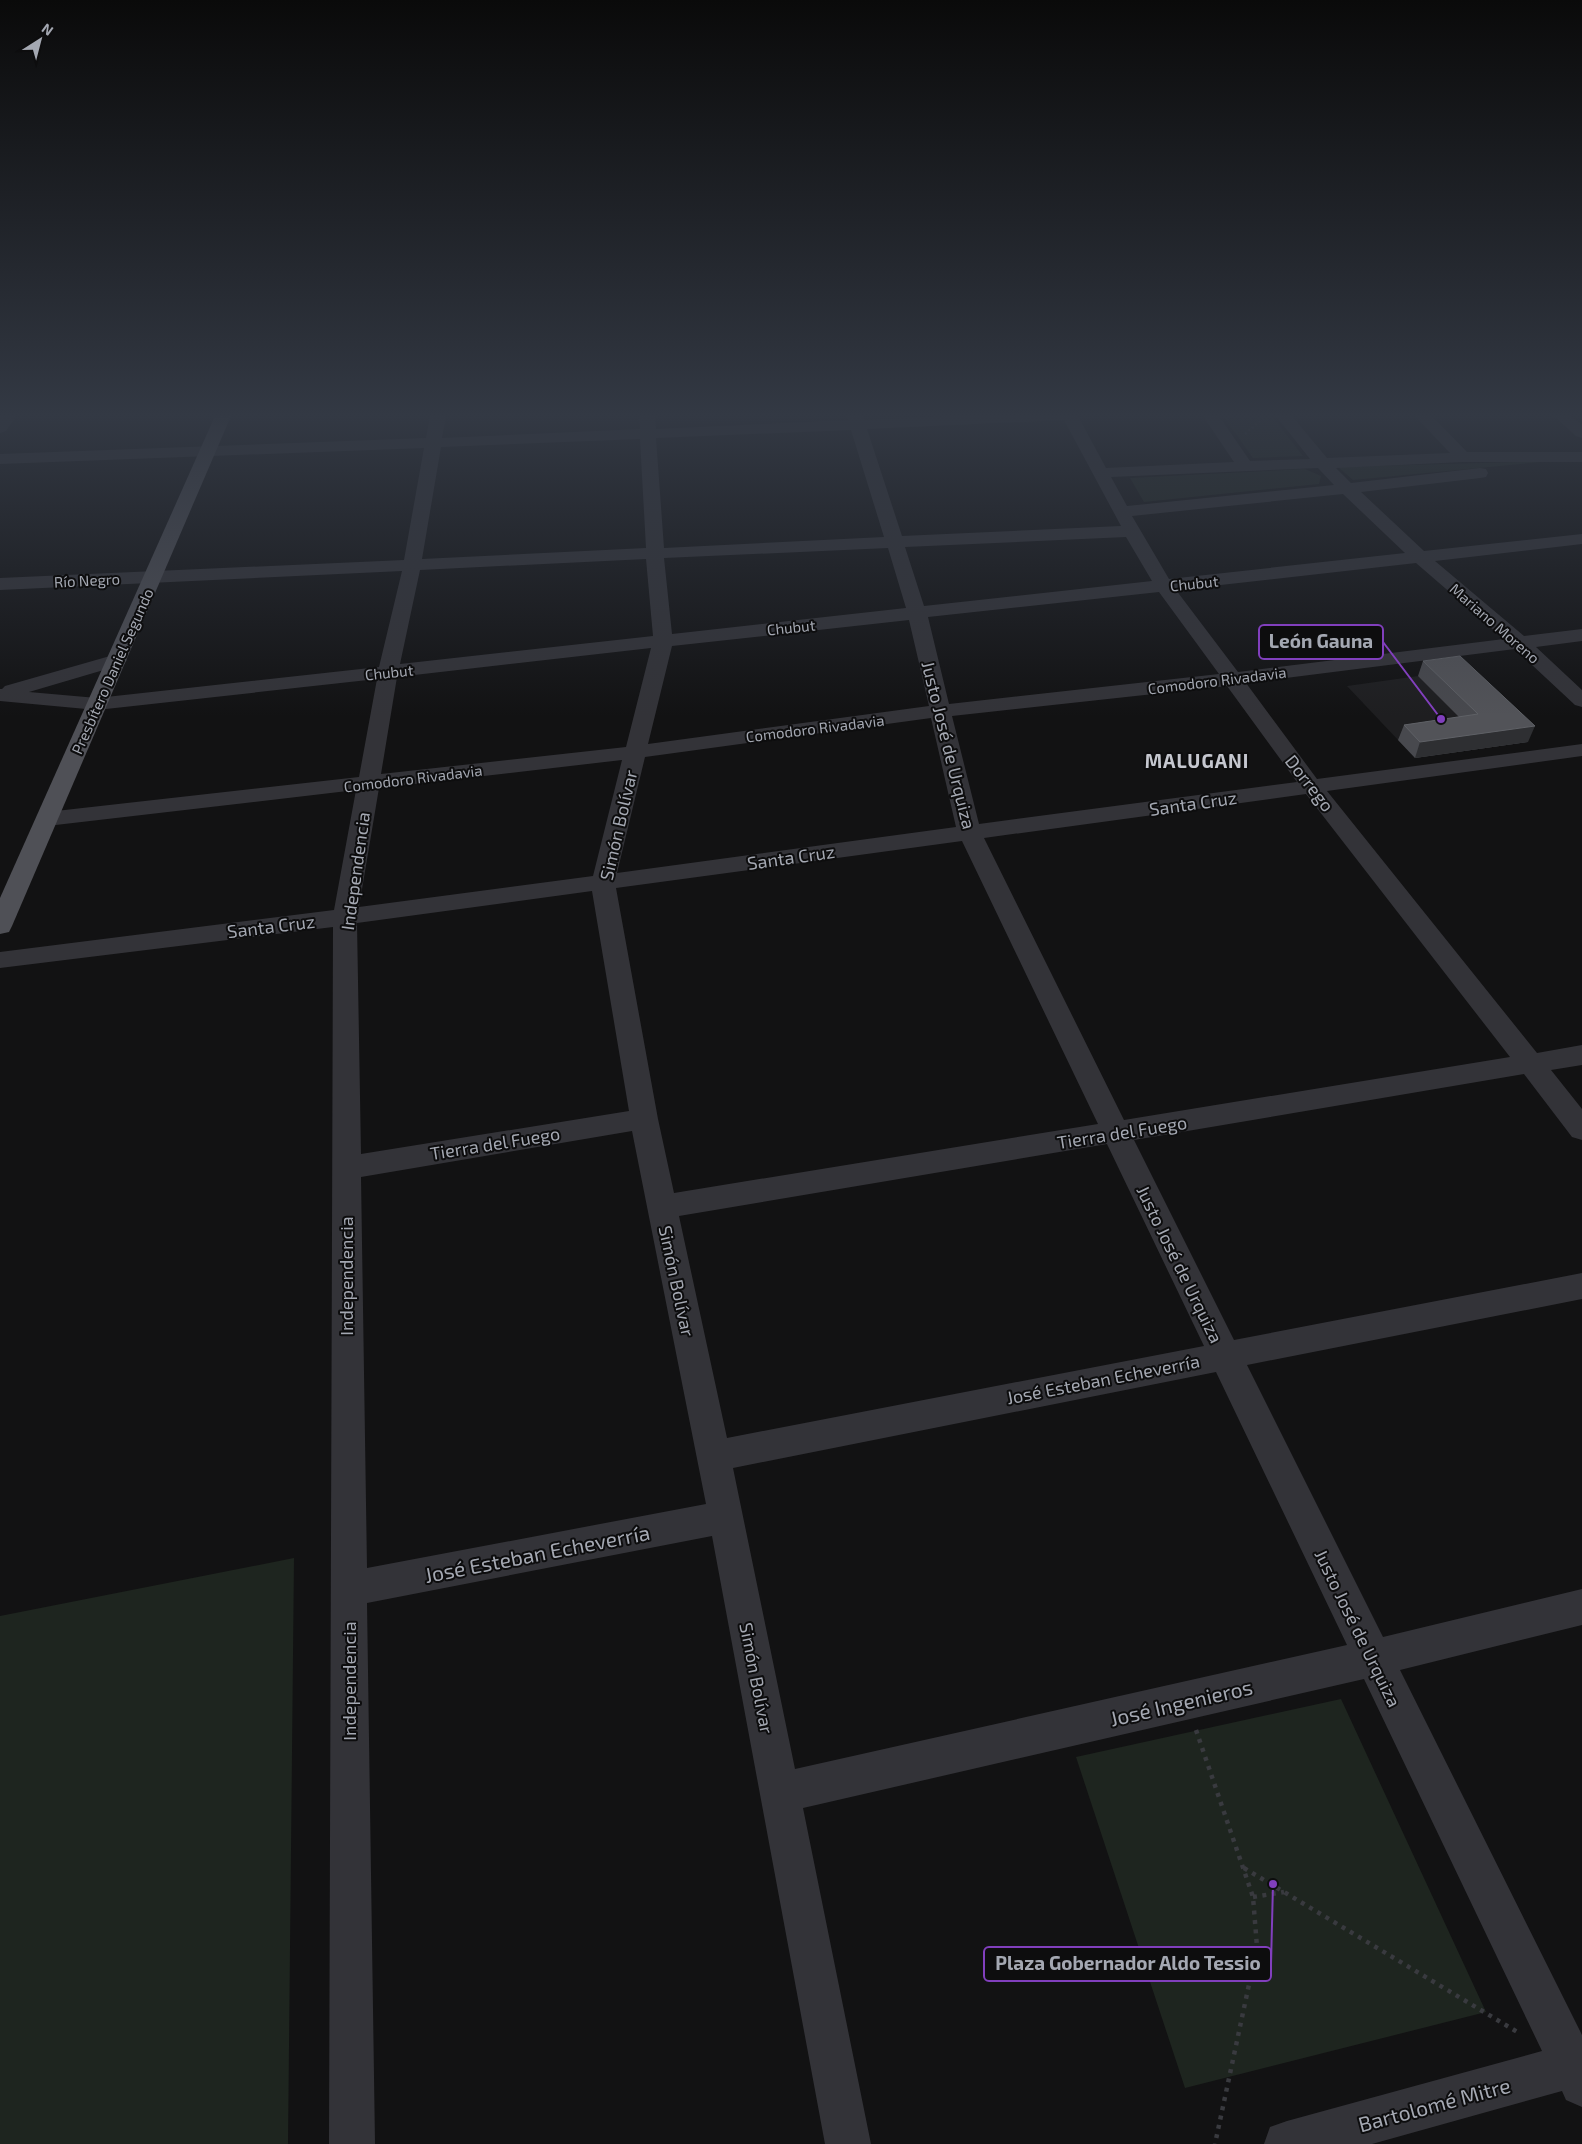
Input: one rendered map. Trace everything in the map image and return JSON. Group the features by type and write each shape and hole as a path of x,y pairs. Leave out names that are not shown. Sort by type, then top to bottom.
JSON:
{"main road":[{"name":"Presbítero Daniel Segundo","path":"0,926 180,516"}],"street":[{"name":"Independencia","path":"352,2144 345,917 388,672 421,516"},
{"name":"Simón Bolívar","path":"653,516 663,641 603,882 644,1119 726,1517 848,2144"},
{"name":"Justo José de Urquiza","path":"887,516 917,613 969,832 1373,1658 1579,2071"},
{"name":"Dorrego","path":"1124,516 1164,586 1312,787 1582,1129"},
{"name":"Mariano Moreno","path":"1375,516 1519,642 1582,701"},
{"name":"Río Negro","path":"0,584 1133,531"},
{"name":"Chubut","path":"0,694 97,704 1582,539"},
{"name":"Comodoro Rivadavia","path":"47,819 635,752 940,712 1582,635"},
{"path":"0,694 116,660"},
{"name":"Santa Cruz","path":"0,960 345,917 1582,750"},
{"name":"Tierra del Fuego","path":"662,1207 1582,1055"},
{"name":"Tierra del Fuego","path":"346,1168 644,1119"},
{"name":"José Esteban Echeverría","path":"713,1456 1582,1286"},
{"name":"José Esteban Echeverría","path":"348,1589 726,1517"},
{"name":"José Ingenieros","path":"779,1793 1373,1658 1582,1607"},
{"name":"Bartolomé Mitre","path":"1286,2144 1579,2071"}],"path":[{"path":"1186,1701 1253,1897 1257,1947 1215,2144"},
{"path":"1243,1867 1522,2035"},
{"path":"1253,1897 1284,1892"}],"shaded area":[{"path":"1454,671 1528,742 1415,758 1347,686"},
{"path":"294,1558 288,2144 0,2144 0,1616"},
{"path":"1341,1699 1486,2012 1185,2088 1076,1757"}],"building":[{"path":"1460,656 1535,726 1420,742 1404,725 1478,714 1423,661"}],"place":[{"name":"León Gauna","path":"1441,719"},
{"name":"Plaza Gobernador Aldo Tessio","path":"1273,1884"}],"district":[{"name":"MALUGANI","path":"1197,760"}]}
